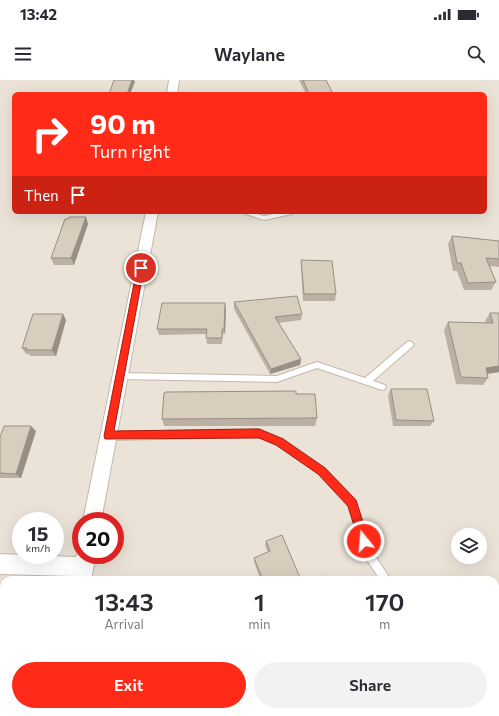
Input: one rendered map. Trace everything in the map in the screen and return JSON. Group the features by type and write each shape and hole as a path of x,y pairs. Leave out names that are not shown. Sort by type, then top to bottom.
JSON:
{"street":[{"path":"172,92 174,80"},
{"path":"94,512 152,214"},
{"path":"0,564 84,567"}],"lane":[{"path":"250,214 264,218 283,214"},
{"path":"367,381 410,344"},
{"path":"120,376 277,379 317,365 382,387"},
{"path":"108,436 259,434 280,442 322,471 352,503 368,554 383,576"}],"shaded area":[{"path":"0,80 499,80 499,576 0,576"}],"building":[{"path":"114,80 132,80 128,92 110,92"},
{"path":"303,80 326,80 332,92 308,92"},
{"path":"69,217 86,217 71,258 51,258 65,219 68,219"},
{"path":"452,236 499,241 499,259 486,258 496,282 468,283 461,263 457,263"},
{"path":"301,260 332,261 336,294 304,294"},
{"path":"297,296 302,314 275,317 301,359 271,369 234,302"},
{"path":"162,303 225,303 224,329 222,329 222,338 206,338 207,329 157,329"},
{"path":"490,313 499,313 499,366 486,368 488,378 461,377 448,322 493,323"},
{"path":"33,314 63,314 52,350 26,350 27,348 22,348"},
{"path":"391,389 427,389 434,421 396,420"},
{"path":"296,391 296,394 315,394 317,418 162,419 164,393 166,392"},
{"path":"4,426 31,426 16,474 0,473 0,437"},
{"path":"282,535 299,576 261,576 254,558 270,551 266,541"}],"route":[{"path":"141,268 108,436 216,433 259,434 280,442 322,471 352,503 364,541"}]}
